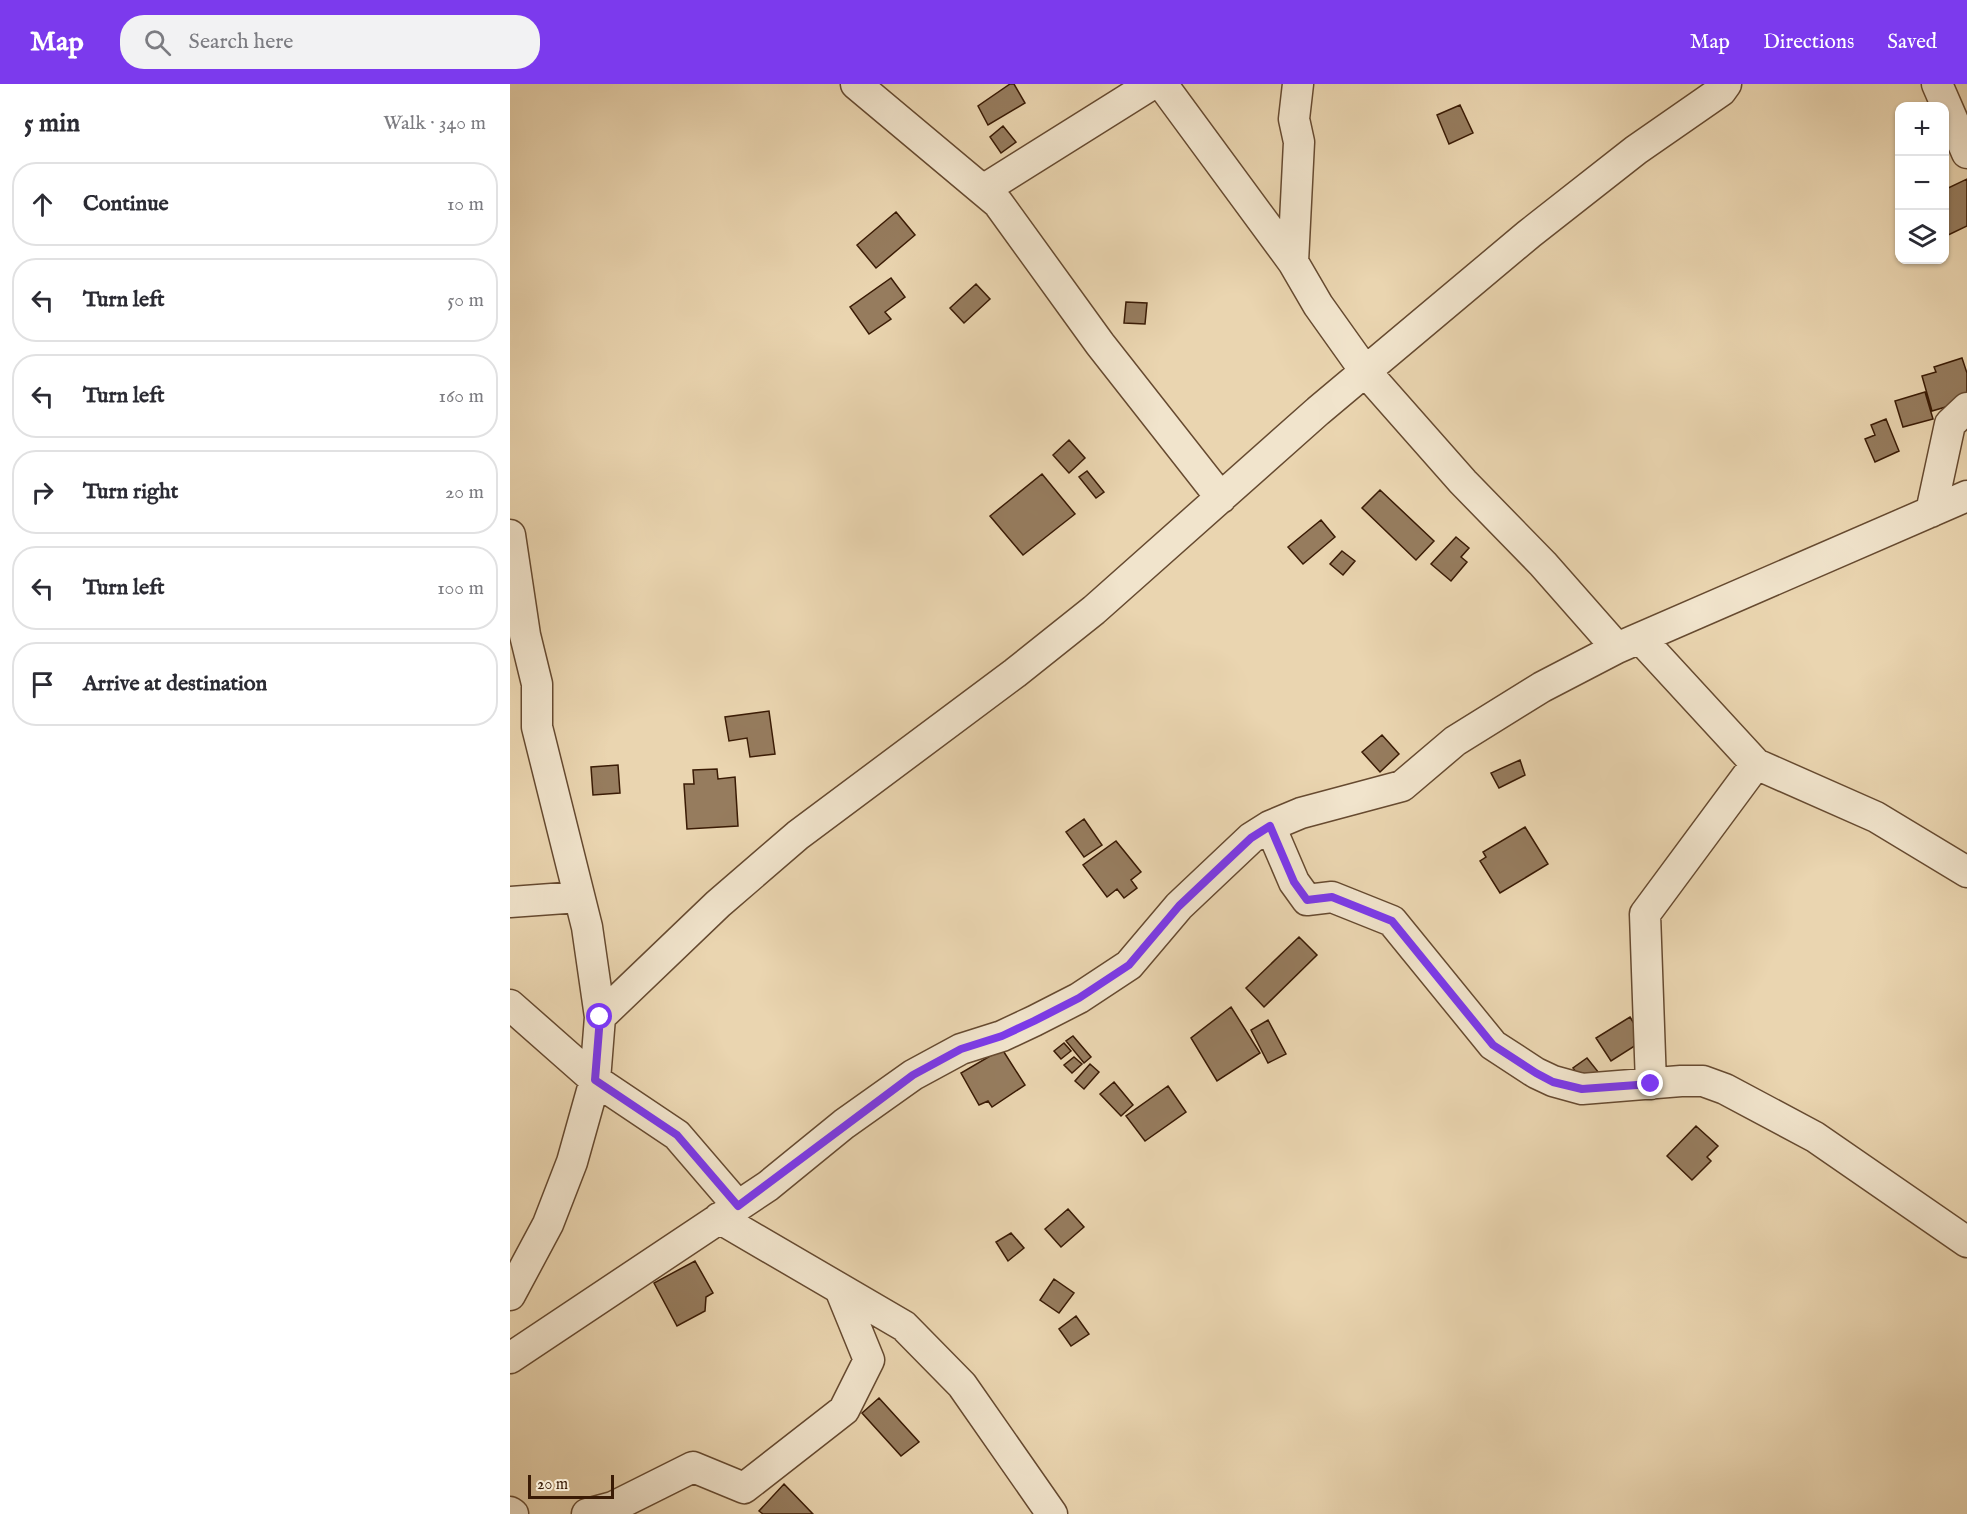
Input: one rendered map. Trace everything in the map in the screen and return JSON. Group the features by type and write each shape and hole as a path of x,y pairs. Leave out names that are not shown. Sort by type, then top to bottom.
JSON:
{"street":[{"path":"856,84 998,203 1100,344 1221,498"},
{"path":"983,190 1152,84"},
{"path":"1162,84 1293,262 1318,304 1365,371 1463,482 1543,564 1756,764 1876,816 1967,872"},
{"path":"1293,262 1299,142 1294,119 1298,84"},
{"path":"600,1017 718,904 798,835 1016,673 1094,610 1365,371 1528,234 1636,150 1721,91 1726,84"},
{"path":"1937,84 1967,153"},
{"path":"1931,512 1950,424 1967,408"},
{"path":"510,1358 728,1212 913,1075 961,1049 1002,1036 1034,1021 1079,998 1129,965 1179,906 1251,838 1270,826 1301,813 1402,786 1455,741 1542,687 1629,643 1967,496"},
{"path":"510,535 525,635 537,684 537,727 587,927 600,1017 595,1080 572,1162 548,1224 510,1295"},
{"path":"1651,1084 1645,914 1756,764"},
{"path":"1270,826 1294,882 1307,900 1332,897 1392,921 1493,1045 1536,1073 1553,1082 1582,1089 1703,1080 1725,1089 1815,1137 1967,1242"},
{"path":"510,902 579,897"},
{"path":"510,1005 595,1080 677,1135 728,1212 840,1288 904,1326 962,1384 1053,1514"},
{"path":"587,1514 613,1507 693,1467 744,1488 844,1410 868,1360 840,1288"}],"building":[{"path":"1010,84 1014,84 1025,103 988,125 978,106"},
{"path":"1460,105 1473,133 1449,144 1437,115"},
{"path":"1003,126 1016,142 1001,153 990,137"},
{"path":"1967,179 1967,226 1949,235 1949,210 1949,188"},
{"path":"896,212 915,235 876,268 857,245"},
{"path":"891,278 905,297 885,312 891,319 869,334 850,307"},
{"path":"976,284 990,299 964,323 950,308"},
{"path":"1126,302 1147,303 1145,324 1124,323"},
{"path":"1962,358 1967,373 1967,393 1964,394 1966,401 1932,411 1922,376 1936,372 1934,367"},
{"path":"1925,392 1933,419 1903,427 1895,401"},
{"path":"1886,419 1899,451 1875,462 1865,439 1875,435 1871,425"},
{"path":"1069,440 1085,458 1069,473 1053,455"},
{"path":"1087,471 1104,492 1096,498 1079,477"},
{"path":"1042,474 1075,514 1023,555 990,516"},
{"path":"1380,490 1434,541 1416,560 1362,508"},
{"path":"1321,520 1335,537 1303,564 1288,547"},
{"path":"1456,537 1469,548 1461,557 1467,562 1451,581 1431,564"},
{"path":"1342,551 1355,561 1343,575 1330,564"},
{"path":"769,711 775,754 750,757 747,738 729,741 725,717"},
{"path":"1382,735 1399,754 1380,772 1362,752"},
{"path":"1520,760 1525,775 1499,788 1491,773"},
{"path":"618,765 620,793 593,795 591,767"},
{"path":"717,769 718,779 735,777 738,826 687,829 684,784 694,784 693,770"},
{"path":"1084,819 1102,845 1084,857 1066,832"},
{"path":"1525,827 1548,864 1500,893 1480,861 1486,857 1483,852"},
{"path":"1116,841 1141,872 1131,880 1137,888 1124,898 1117,889 1107,897 1083,865"},
{"path":"1299,937 1317,955 1264,1007 1246,988"},
{"path":"1231,1007 1260,1053 1217,1081 1191,1038"},
{"path":"1630,1017 1644,1040 1611,1061 1596,1038"},
{"path":"1268,1020 1286,1054 1268,1063 1251,1030"},
{"path":"1073,1036 1091,1057 1084,1063 1066,1041"},
{"path":"1064,1043 1071,1051 1061,1059 1054,1051"},
{"path":"1002,1049 1025,1085 992,1107 988,1101 979,1105 961,1073"},
{"path":"1074,1057 1082,1064 1072,1073 1064,1065"},
{"path":"1587,1058 1599,1073 1584,1083 1573,1068"},
{"path":"1090,1064 1099,1072 1084,1089 1075,1081"},
{"path":"1114,1082 1133,1105 1121,1116 1100,1094"},
{"path":"1168,1086 1186,1112 1145,1141 1126,1116"},
{"path":"1696,1126 1718,1146 1707,1157 1711,1161 1692,1180 1667,1156"},
{"path":"1068,1209 1084,1227 1061,1247 1045,1229"},
{"path":"1011,1233 1024,1248 1008,1261 996,1242"},
{"path":"695,1261 713,1293 706,1297 705,1311 677,1326 654,1283"},
{"path":"1054,1279 1074,1293 1059,1313 1040,1300"},
{"path":"1076,1316 1089,1334 1071,1346 1059,1329"},
{"path":"879,1398 919,1442 901,1456 862,1413"},
{"path":"784,1484 813,1514 763,1514 759,1511"}],"route":[{"path":"600,1017 595,1080 677,1135 738,1206 768,1186 844,1124 913,1075 961,1049 1002,1036 1034,1021 1079,998 1129,965 1179,906 1251,838 1270,826 1294,882 1307,900 1332,897 1392,921 1493,1045 1553,1082 1582,1089 1651,1084"}]}
